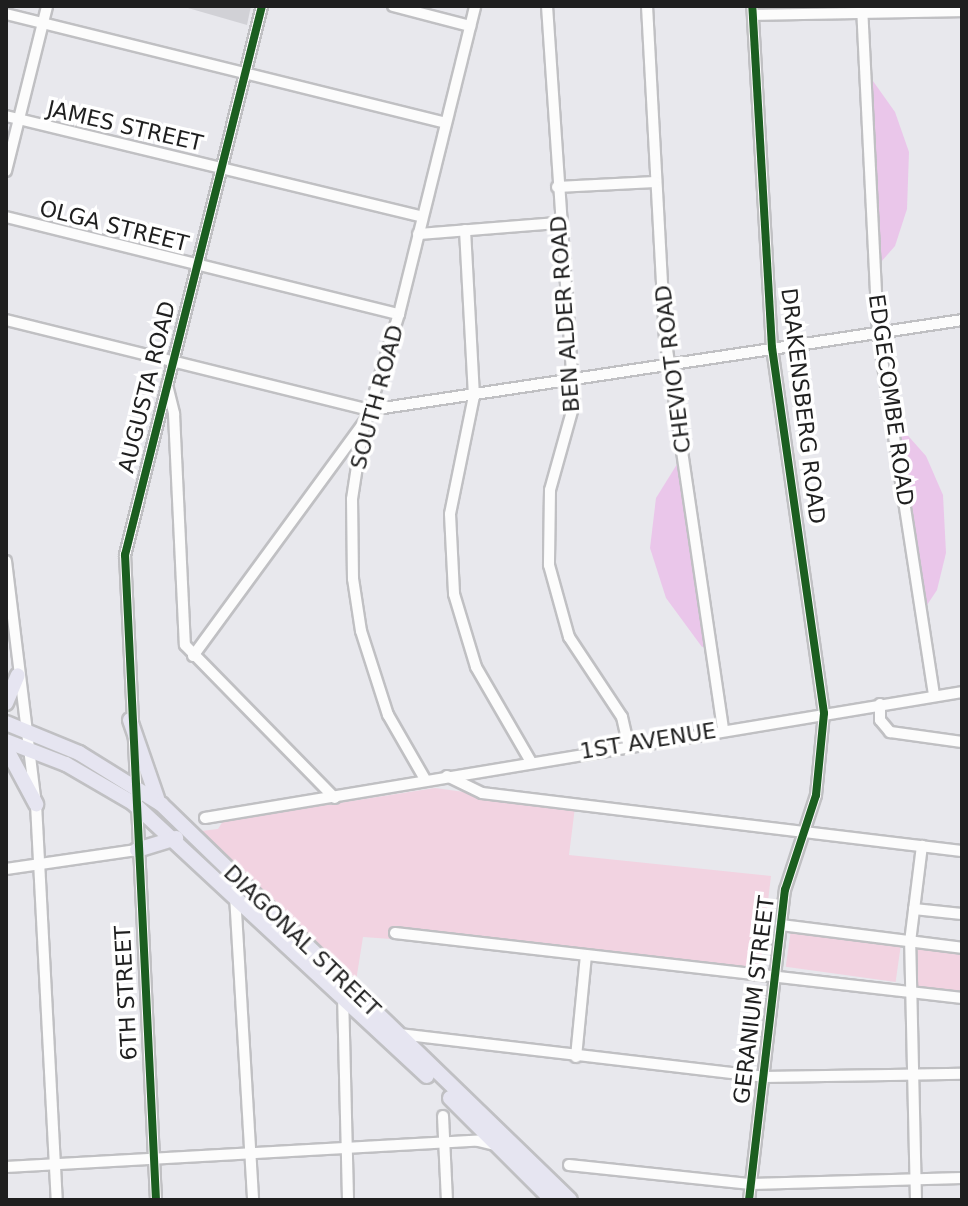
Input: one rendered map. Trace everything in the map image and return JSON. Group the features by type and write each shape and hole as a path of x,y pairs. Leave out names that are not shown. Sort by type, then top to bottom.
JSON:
{"main road":[{"path":"6,703 18,675"},
{"path":"130,720 139,760 161,804"},
{"name":"DIAGONAL STREET","path":"6,723 133,784 161,804 497,1145 556,1198"},
{"name":"DIAGONAL STREET","path":"6,741 133,803 176,838 345,992 397,1033 556,1198"},
{"path":"6,748 36,804"},
{"path":"137,850 176,838"}],"street":[{"path":"6,171 47,6"},
{"name":"AUGUSTA ROAD","path":"133,784 125,555 262,6"},
{"path":"393,6 470,26"},
{"name":"SOUTH ROAD","path":"426,781 388,715 356,600 351,518 368,415 399,314 475,6"},
{"name":"BEN ALDER ROAD","path":"547,6 574,415 550,490 549,565 569,637 622,717 628,743"},
{"name":"CHEVIOT ROAD","path":"647,6 668,365 723,729"},
{"path":"753,10 862,7 962,11"},
{"name":"EDGECOMBE ROAD","path":"862,7 878,333 934,696"},
{"name":"DRAKENSBERG ROAD","path":"753,10 772,348 824,713"},
{"path":"6,14 446,123"},
{"name":"JAMES STREET","path":"6,116 422,217"},
{"path":"557,187 655,182"},
{"name":"OLGA STREET","path":"6,217 399,314"},
{"path":"418,234 559,223"},
{"path":"465,230 474,396 450,514 454,594 476,667 530,760"},
{"path":"6,320 368,415 571,379 962,320"},
{"path":"166,383 174,414 183,634 193,656 335,798"},
{"path":"193,656 368,415"},
{"path":"6,561 36,804 57,1200"},
{"name":"1ST AVENUE","path":"205,818 335,798 628,743 962,692"},
{"path":"880,704 880,720 890,732 962,742"},
{"name":"GERANIUM STREET","path":"749,1200 773,976 781,925 822,768 824,713"},
{"path":"447,776 482,793 962,851"},
{"name":"6TH STREET","path":"133,784 156,1200"},
{"path":"916,1200 910,942 922,846"},
{"path":"6,869 137,850"},
{"path":"234,892 253,1200"},
{"path":"914,909 962,914"},
{"path":"781,925 962,948"},
{"path":"395,933 962,998"},
{"path":"576,1057 586,955"},
{"path":"345,992 348,1200"},
{"path":"397,1033 576,1057 763,1077 962,1074"},
{"path":"443,1116 447,1200"},
{"path":"6,1167 444,1146 478,1141 497,1145"},
{"path":"569,1165 751,1184 962,1178"}],"shaded area":[{"path":"868,74 895,112 909,152 907,209 895,246 881,262"},
{"path":"895,421 926,456 943,495 946,553 937,590 925,608"},
{"path":"679,461 707,646 702,647 666,598 650,548 656,498"},
{"path":"435,788 575,807 569,855 771,876 760,969 394,927 391,939 363,937 356,981 201,831 218,829 223,821"},
{"path":"791,929 901,944 896,982 786,967"},
{"path":"915,945 962,951 962,993 918,989"}],"building":[{"path":"181,6 251,6 247,25"}],"cycle path":[{"path":"156,1200 125,555 262,6"},
{"path":"749,1200 785,890 816,795 824,713 772,348 752,6"}]}
